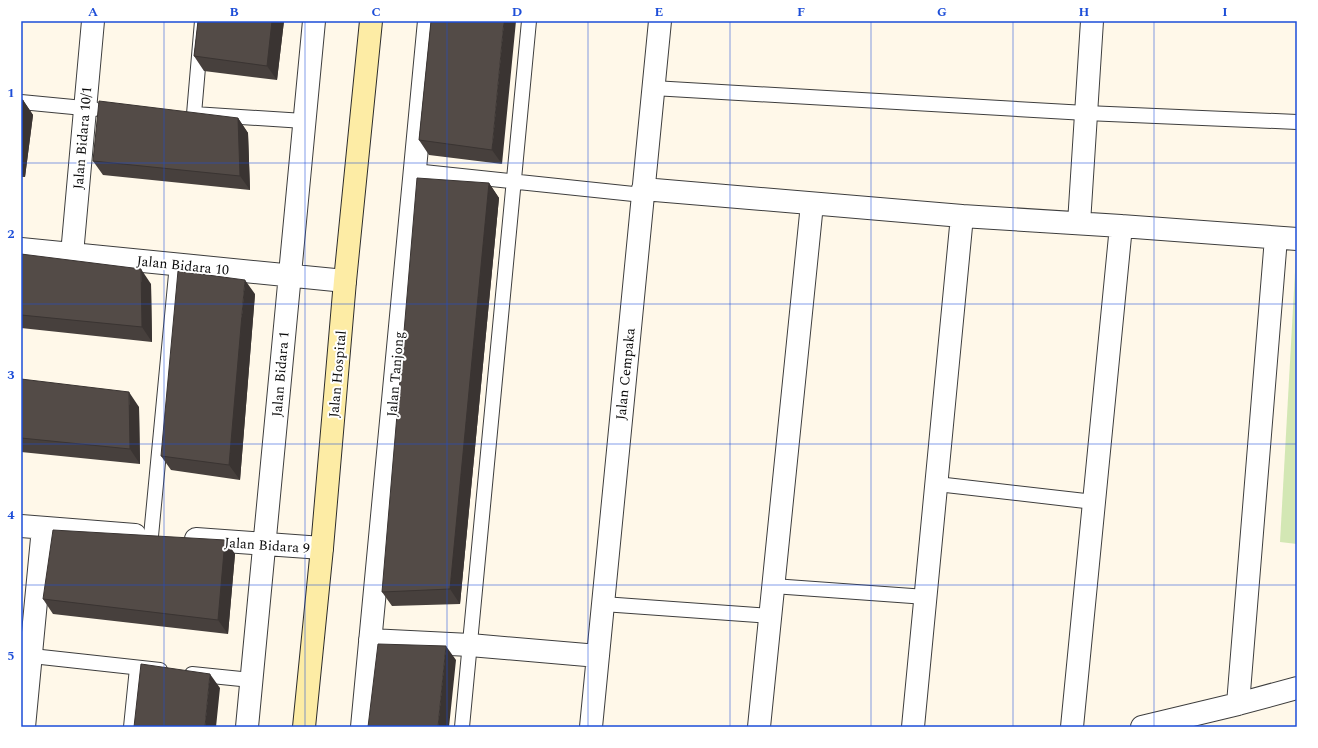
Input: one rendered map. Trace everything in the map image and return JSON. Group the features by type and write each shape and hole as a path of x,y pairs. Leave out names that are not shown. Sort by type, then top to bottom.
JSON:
{"street":[{"name":"Jalan Bidara 10/1","path":"72,254 93,21"},
{"name":"Jalan Bidara 1","path":"247,727 314,21"},
{"name":"Jalan Hospital","path":"304,727 322,548 345,281 371,21"},
{"name":"Jalan Tanjong","path":"362,727 429,21"},
{"name":"Jalan Cempaka","path":"591,727 660,21"},
{"path":"1079,223 1092,21"},
{"path":"643,192 962,216 1287,238 1238,704"},
{"path":"759,727 812,204"},
{"path":"914,727 962,216"},
{"path":"1072,727 1121,226"},
{"name":"Jalan Bidara 10","path":"21,249 345,281"},
{"name":"Jalan Bidara 9","path":"21,526 322,548"},
{"path":"24,727 26,655 43,528"},
{"path":"370,640 470,645 598,656"},
{"path":"1142,727 1297,688"}],"lane":[{"path":"194,114 202,21"},
{"path":"462,727 529,21"},
{"path":"653,88 1086,113 1297,122"},
{"path":"21,102 108,110"},
{"path":"179,113 304,121"},
{"path":"414,171 643,192"},
{"path":"151,536 177,264"},
{"path":"937,484 1094,502"},
{"path":"773,586 926,597"},
{"path":"603,604 770,616"},
{"path":"26,655 251,680"},
{"path":"131,727 137,668"}],"green space":[{"path":"1297,254 1297,544 1280,542"}],"building":[{"path":"198,21 272,21 267,66 194,56"},
{"path":"431,21 504,21 492,150 419,140"},
{"path":"21,100 23,100 21,112"},
{"path":"99,101 238,118 240,176 93,161"},
{"path":"417,178 489,183 450,589 382,592"},
{"path":"21,254 141,269 142,327 21,315"},
{"path":"178,271 245,280 229,465 161,456"},
{"path":"21,379 129,392 130,449 21,438"},
{"path":"53,530 225,540 218,620 43,599"},
{"path":"378,644 446,646 438,727 368,727"},
{"path":"141,664 210,674 205,727 134,727"}]}
